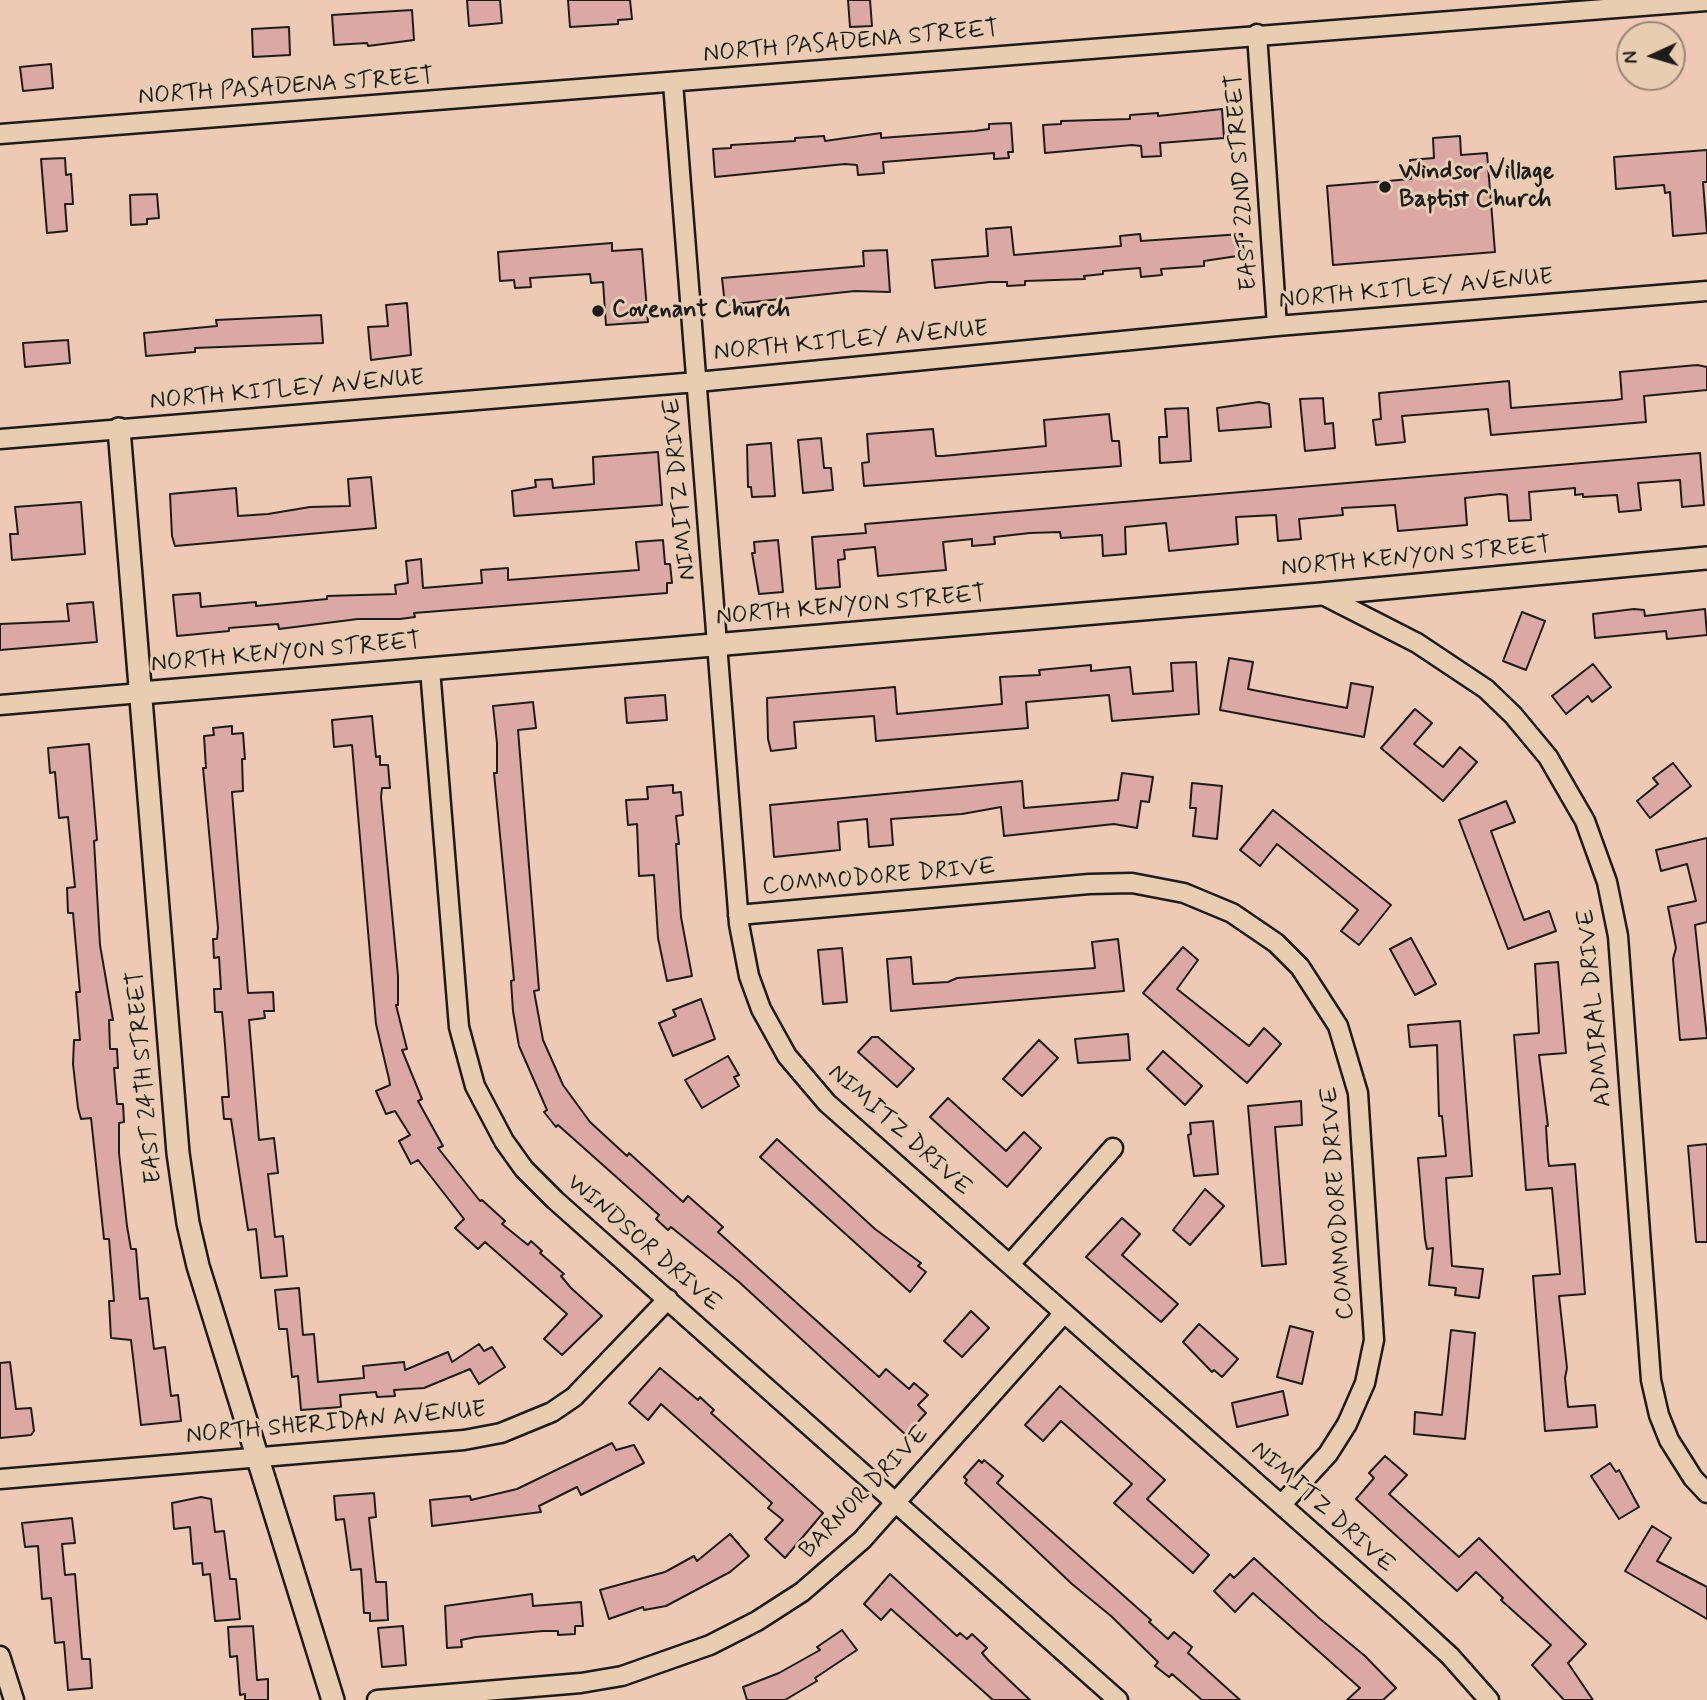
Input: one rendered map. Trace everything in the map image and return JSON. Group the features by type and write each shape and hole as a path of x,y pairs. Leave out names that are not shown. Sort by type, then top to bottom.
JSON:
{"street":[{"name":"NORTH PASADENA STREET","path":"0,134 1707,1"},
{"name":"EAST 22ND STREET","path":"1257,34 1269,165 1278,326"},
{"name":"NIMITZ DRIVE","path":"673,83 738,915 747,964 758,1001 777,1041 827,1103 1282,1504 1450,1656 1489,1700"},
{"name":"NORTH KITLEY AVENUE","path":"0,439 696,382 1278,326 1707,291"},
{"name":"EAST 24TH STREET","path":"120,429 182,1188 198,1266 333,1700"},
{"name":"NORTH KENYON STREET","path":"0,705 1321,594 1707,558"},
{"name":"ADMIRAL DRIVE","path":"1321,594 1417,643 1486,689 1513,715 1548,757 1585,821 1607,882 1618,936 1651,1380 1669,1440 1693,1478 1707,1493"},
{"name":"WINDSOR DRIVE","path":"430,669 456,1008 466,1062 494,1126 530,1175 1118,1700"},
{"name":"COMMODORE DRIVE","path":"738,915 1089,884 1132,883 1184,892 1221,907 1255,926 1294,961 1321,995 1338,1026 1358,1093 1374,1340 1365,1383 1347,1424 1328,1454 1282,1504"},
{"path":"1010,1264 1113,1148"},
{"name":"NORTH SHERIDAN AVENUE","path":"0,1479 464,1440 518,1428 552,1412 574,1397 668,1298"},
{"name":"BARNOR DRIVE","path":"377,1700 593,1681 653,1667 750,1625 802,1592 842,1558 1064,1312"},
{"path":"0,1656 14,1700"}],"building":[{"path":"467,0 500,0 502,23 469,26"},
{"path":"568,0 630,0 632,19 618,20 618,24 570,27"},
{"path":"848,0 870,0 872,26 850,27"},
{"path":"412,10 414,40 368,46 367,43 334,45 332,15"},
{"path":"289,27 290,55 253,57 252,29"},
{"path":"51,64 53,88 23,91 20,67"},
{"path":"1222,109 1224,138 1160,143 1161,156 1142,157 1141,146 1132,145 1045,153 1043,125 1061,124 1061,121 1130,119 1130,115 1158,113 1158,116"},
{"path":"1011,123 1013,152 1008,152 1009,158 994,159 994,153 883,162 884,173 858,175 857,165 845,164 715,177 713,149 731,148 731,145 795,141 795,138 824,136 825,141 881,133 881,138 975,131 989,129 989,124"},
{"path":"1460,136 1461,155 1487,153 1495,252 1333,265 1327,186 1411,179 1410,160 1434,158 1433,138"},
{"path":"1707,150 1707,182 1703,182 1707,233 1673,236 1670,192 1665,193 1664,185 1616,189 1614,157"},
{"path":"65,158 66,175 71,174 73,204 65,204 67,231 47,233 41,159"},
{"path":"157,194 159,218 147,219 147,224 131,225 130,195"},
{"path":"1011,227 1014,255 1121,246 1120,236 1140,234 1141,241 1242,234 1244,255 1204,261 1204,266 1161,269 1162,275 1141,277 1140,268 1103,271 1103,274 1084,276 1085,279 1025,281 1025,285 1007,286 1007,282 990,282 935,288 932,260 988,256 986,229"},
{"path":"612,243 612,251 642,249 648,322 606,325 603,282 591,283 590,274 530,278 531,287 515,288 514,280 500,281 498,252"},
{"path":"887,250 890,292 855,291 725,305 722,278 864,266 863,251"},
{"path":"407,303 411,355 371,360 368,327 388,326 386,305"},
{"path":"321,315 323,343 195,348 195,352 146,356 144,333 217,326 216,320"},
{"path":"68,340 70,363 25,367 23,343"},
{"path":"1697,365 1707,367 1707,390 1644,396 1646,422 1491,435 1488,409 1402,416 1405,442 1376,445 1373,420 1381,419 1379,393 1509,381 1511,408 1615,400 1622,399 1620,372"},
{"path":"1323,398 1325,424 1333,423 1335,448 1305,451 1300,399"},
{"path":"1259,402 1269,404 1271,427 1219,431 1217,408"},
{"path":"1188,408 1191,461 1160,463 1159,437 1167,437 1165,409"},
{"path":"1109,414 1112,441 1119,441 1121,466 864,486 862,463 869,462 867,434 933,429 936,456 943,456 1046,446 1044,420"},
{"path":"821,438 824,468 831,468 833,490 803,493 798,440"},
{"path":"771,443 775,496 752,497 751,487 748,487 747,445"},
{"path":"658,452 662,505 514,516 512,491 536,487 535,480 552,479 553,488 594,484 593,457"},
{"path":"1700,453 1704,505 1682,507 1680,480 1638,483 1641,510 1619,512 1617,495 1583,497 1583,494 1575,495 1575,488 1529,492 1531,520 1509,521 1507,495 1500,494 1465,498 1467,525 1398,531 1395,505 1342,508 1343,515 1299,519 1301,539 1278,541 1276,515 1236,517 1238,544 1169,551 1166,523 1125,527 1126,554 1103,556 1102,535 1061,538 1060,532 1030,533 994,537 995,544 972,546 972,539 943,542 946,570 878,576 875,547 844,550 845,559 838,560 840,587 816,589 812,537 866,533 865,524"},
{"path":"371,477 376,528 175,546 170,494 236,488 238,516 268,514 310,507 350,506 348,479"},
{"path":"81,502 85,554 12,560 10,534 18,534 15,507"},
{"path":"663,540 665,564 670,564 672,583 667,583 667,593 414,613 415,617 400,619 358,619 279,629 278,624 229,628 229,631 177,636 173,595 200,593 201,607 256,602 256,606 327,599 327,596 396,594 395,585 408,583 406,561 421,559 423,588 482,583 481,570 508,568 508,580 639,570 636,542"},
{"path":"778,540 783,592 759,594 752,553 755,553 754,542"},
{"path":"93,602 97,642 0,650 0,624 69,621 67,604"},
{"path":"1705,609 1707,635 1667,639 1666,631 1595,638 1593,614 1644,610 1645,616"},
{"path":"1522,612 1545,621 1526,670 1503,661"},
{"path":"1229,658 1253,662 1248,689 1347,708 1351,683 1373,687 1364,737 1220,710"},
{"path":"1196,662 1199,714 1112,721 1109,695 1026,702 1028,728 876,741 874,716 794,722 796,748 771,751 768,739 767,698 895,687 897,714 1002,704 1000,677 1040,675 1039,670 1091,665 1091,671 1130,667 1133,694 1173,691 1171,663"},
{"path":"1593,664 1611,687 1592,702 1588,696 1566,714 1552,696"},
{"path":"665,695 667,720 627,723 625,698"},
{"path":"533,702 536,728 518,730 539,990 534,991 543,1040 563,1085 590,1122 683,1202 688,1196 723,1227 718,1232 879,1377 886,1369 909,1389 914,1383 928,1395 918,1405 926,1413 906,1435 739,1282 671,1227 668,1230 656,1219 659,1215 558,1125 556,1127 544,1112 547,1110 519,1046 513,1011 511,981 514,980 494,773 497,773 497,743 493,706"},
{"path":"1415,709 1432,723 1414,744 1443,767 1460,747 1477,762 1443,801 1381,748"},
{"path":"372,716 376,757 380,756 380,765 388,765 390,788 382,788 381,797 398,976 396,1005 407,1049 402,1050 422,1099 418,1101 443,1146 438,1148 480,1201 505,1221 502,1224 528,1245 531,1241 542,1251 540,1253 564,1274 561,1276 571,1288 602,1316 562,1355 544,1339 567,1314 485,1242 478,1249 455,1228 464,1219 418,1160 411,1164 399,1141 410,1135 395,1111 386,1114 376,1091 390,1085 376,1024 352,745 334,747 332,720"},
{"path":"232,726 232,734 243,733 245,759 242,759 243,791 232,792 248,993 273,992 274,1011 264,1011 265,1018 249,1020 259,1140 274,1138 278,1173 268,1174 275,1237 283,1236 287,1276 261,1278 256,1229 248,1230 231,1119 224,1119 222,1097 229,1097 225,1045 222,1012 215,1012 214,989 221,989 219,957 214,958 213,939 217,939 218,928 203,768 206,768 204,736 214,735 213,728"},
{"path":"89,744 97,840 94,841 100,945 113,1020 109,1020 110,1049 117,1049 118,1068 114,1068 117,1104 123,1104 124,1122 119,1123 119,1153 127,1226 131,1249 136,1249 140,1299 148,1298 154,1349 165,1347 171,1396 178,1395 181,1421 141,1425 131,1340 111,1338 109,1301 114,1301 109,1239 104,1239 91,1118 81,1119 78,1108 73,1064 74,1040 80,1040 76,992 80,992 73,913 68,913 67,888 75,887 68,817 59,818 55,772 50,773 48,748"},
{"path":"1673,763 1691,786 1650,818 1637,801 1658,784 1653,778"},
{"path":"1122,773 1153,777 1149,802 1141,801 1137,828 1114,824 1004,836 1001,807 962,814 891,819 893,845 869,847 867,819 838,822 840,850 774,857 770,805 1022,781 1024,808 1118,800"},
{"path":"1192,783 1222,786 1217,839 1193,836 1196,808 1190,808"},
{"path":"673,785 673,793 681,792 683,815 676,816 679,844 676,844 681,917 692,976 667,981 658,938 654,875 639,876 637,824 628,825 626,800 648,799 647,787"},
{"path":"1506,801 1515,822 1491,831 1524,920 1549,911 1556,931 1508,949 1459,820"},
{"path":"1273,810 1391,905 1359,945 1341,931 1358,910 1277,844 1260,866 1240,850"},
{"path":"1707,838 1707,922 1695,925 1707,1038 1680,1040 1673,959 1676,948 1668,907 1696,901 1687,864 1661,871 1656,850"},
{"path":"1411,938 1436,984 1415,995 1390,949"},
{"path":"1118,939 1124,991 891,1011 887,959 911,957 913,984 948,982 957,978 1095,968 1092,942"},
{"path":"1183,947 1198,960 1177,989 1249,1046 1264,1028 1281,1044 1247,1083 1143,993"},
{"path":"842,948 847,1002 823,1004 818,950"},
{"path":"1558,962 1566,1053 1539,1055 1548,1126 1549,1166 1575,1164 1585,1294 1559,1296 1567,1368 1565,1378 1568,1407 1595,1405 1597,1427 1545,1431 1533,1276 1560,1274 1552,1188 1526,1190 1514,1035 1539,1033 1535,964"},
{"path":"701,999 715,1039 673,1056 659,1023 676,1016 673,1010"},
{"path":"1460,1021 1472,1176 1446,1178 1452,1266 1483,1269 1479,1298 1455,1295 1456,1288 1429,1285 1433,1248 1427,1249 1425,1239 1418,1158 1446,1156 1442,1116 1439,1116 1437,1045 1410,1047 1408,1025"},
{"path":"1128,1034 1130,1060 1078,1063 1075,1039"},
{"path":"872,1037 878,1037 914,1069 897,1087 858,1052"},
{"path":"1039,1040 1058,1058 1022,1096 1003,1079"},
{"path":"1163,1051 1202,1086 1185,1105 1147,1069"},
{"path":"728,1056 739,1075 734,1077 739,1086 702,1108 685,1080"},
{"path":"948,1098 1006,1151 1024,1132 1041,1148 1007,1187 930,1117"},
{"path":"1301,1101 1302,1125 1275,1127 1286,1264 1262,1266 1248,1106"},
{"path":"1213,1121 1218,1174 1194,1176 1188,1135 1191,1134 1190,1123"},
{"path":"777,1139 875,1229 921,1263 918,1266 926,1272 910,1292 760,1157"},
{"path":"1707,1144 1707,1242 1696,1242 1688,1146"},
{"path":"1205,1189 1224,1206 1190,1245 1173,1230"},
{"path":"1122,1218 1140,1234 1122,1255 1178,1304 1161,1322 1086,1257"},
{"path":"299,1288 303,1335 314,1334 318,1382 364,1378 363,1366 404,1362 405,1370 448,1352 452,1362 479,1344 484,1351 492,1347 505,1367 479,1384 470,1369 424,1388 394,1390 395,1396 377,1397 376,1392 340,1395 341,1407 301,1410 298,1376 292,1377 287,1329 279,1329 275,1290"},
{"path":"971,1311 989,1328 962,1357 944,1341"},
{"path":"1199,1324 1238,1359 1222,1377 1214,1370 1212,1372 1183,1342"},
{"path":"1290,1326 1313,1332 1302,1384 1277,1377"},
{"path":"1451,1330 1475,1333 1465,1439 1414,1434 1415,1412 1442,1415"},
{"path":"10,1362 16,1409 31,1408 34,1431 31,1435 0,1438 0,1363"},
{"path":"660,1368 698,1400 700,1397 714,1410 711,1413 823,1513 785,1558 765,1539 783,1520 768,1508 772,1503 661,1404 648,1420 629,1403"},
{"path":"1060,1386 1165,1480 1147,1499 1209,1555 1193,1573 1114,1503 1132,1484 1061,1421 1043,1441 1025,1425"},
{"path":"1283,1391 1288,1415 1237,1427 1232,1403"},
{"path":"612,1443 616,1450 634,1445 644,1463 581,1495 577,1487 539,1506 541,1512 432,1526 430,1500 470,1496 471,1500 517,1489"},
{"path":"1385,1456 1407,1475 1389,1494 1459,1557 1479,1538 1586,1644 1568,1663 1593,1700 1564,1700 1532,1665 1551,1645 1501,1600 1503,1598 1476,1572 1457,1591 1356,1499 1374,1478 1369,1473"},
{"path":"979,1460 982,1463 984,1460 1003,1476 997,1483 1151,1620 1149,1622 1168,1639 1174,1632 1192,1647 1188,1653 1240,1700 1202,1700 1172,1674 1169,1677 1155,1666 1158,1662 1111,1616 1072,1584 965,1483 967,1480 964,1477"},
{"path":"1610,1463 1616,1472 1619,1470 1639,1507 1619,1519 1591,1476"},
{"path":"374,1493 376,1517 369,1518 376,1582 386,1582 388,1620 370,1621 370,1613 364,1613 361,1569 351,1570 344,1519 336,1520 334,1496"},
{"path":"201,1497 211,1499 215,1532 224,1531 230,1579 236,1579 240,1619 215,1621 210,1574 203,1575 202,1563 193,1564 190,1527 174,1529 172,1503"},
{"path":"72,1518 75,1543 62,1544 65,1575 75,1574 82,1659 90,1659 92,1688 68,1690 64,1642 55,1643 51,1598 42,1599 38,1546 25,1547 22,1523"},
{"path":"1652,1526 1671,1538 1657,1561 1707,1587 1707,1619 1625,1571"},
{"path":"730,1534 749,1556 730,1572 666,1606 644,1610 643,1607 609,1619 600,1590 665,1572 694,1556 697,1561"},
{"path":"1254,1558 1365,1656 1396,1688 1383,1700 1347,1700 1360,1688 1253,1593 1235,1612 1214,1591 1230,1574 1234,1578"},
{"path":"890,1574 957,1636 960,1633 967,1639 972,1634 987,1648 982,1653 989,1661 1030,1700 993,1700 891,1609 881,1620 864,1604"},
{"path":"532,1594 533,1606 581,1602 583,1626 575,1626 575,1634 558,1635 558,1631 543,1631 476,1637 461,1640 462,1647 447,1648 445,1606"},
{"path":"253,1626 257,1680 268,1679 268,1700 245,1700 245,1694 240,1695 237,1656 230,1657 228,1627"},
{"path":"403,1626 406,1665 382,1667 378,1628"},
{"path":"842,1630 857,1650 815,1678 817,1681 785,1700 747,1700 743,1687 779,1673 820,1650 817,1647"}],"place":[{"name":"Windsor Village Baptist Church","path":"1385,187"},
{"name":"Covenant Church","path":"598,311"}]}
